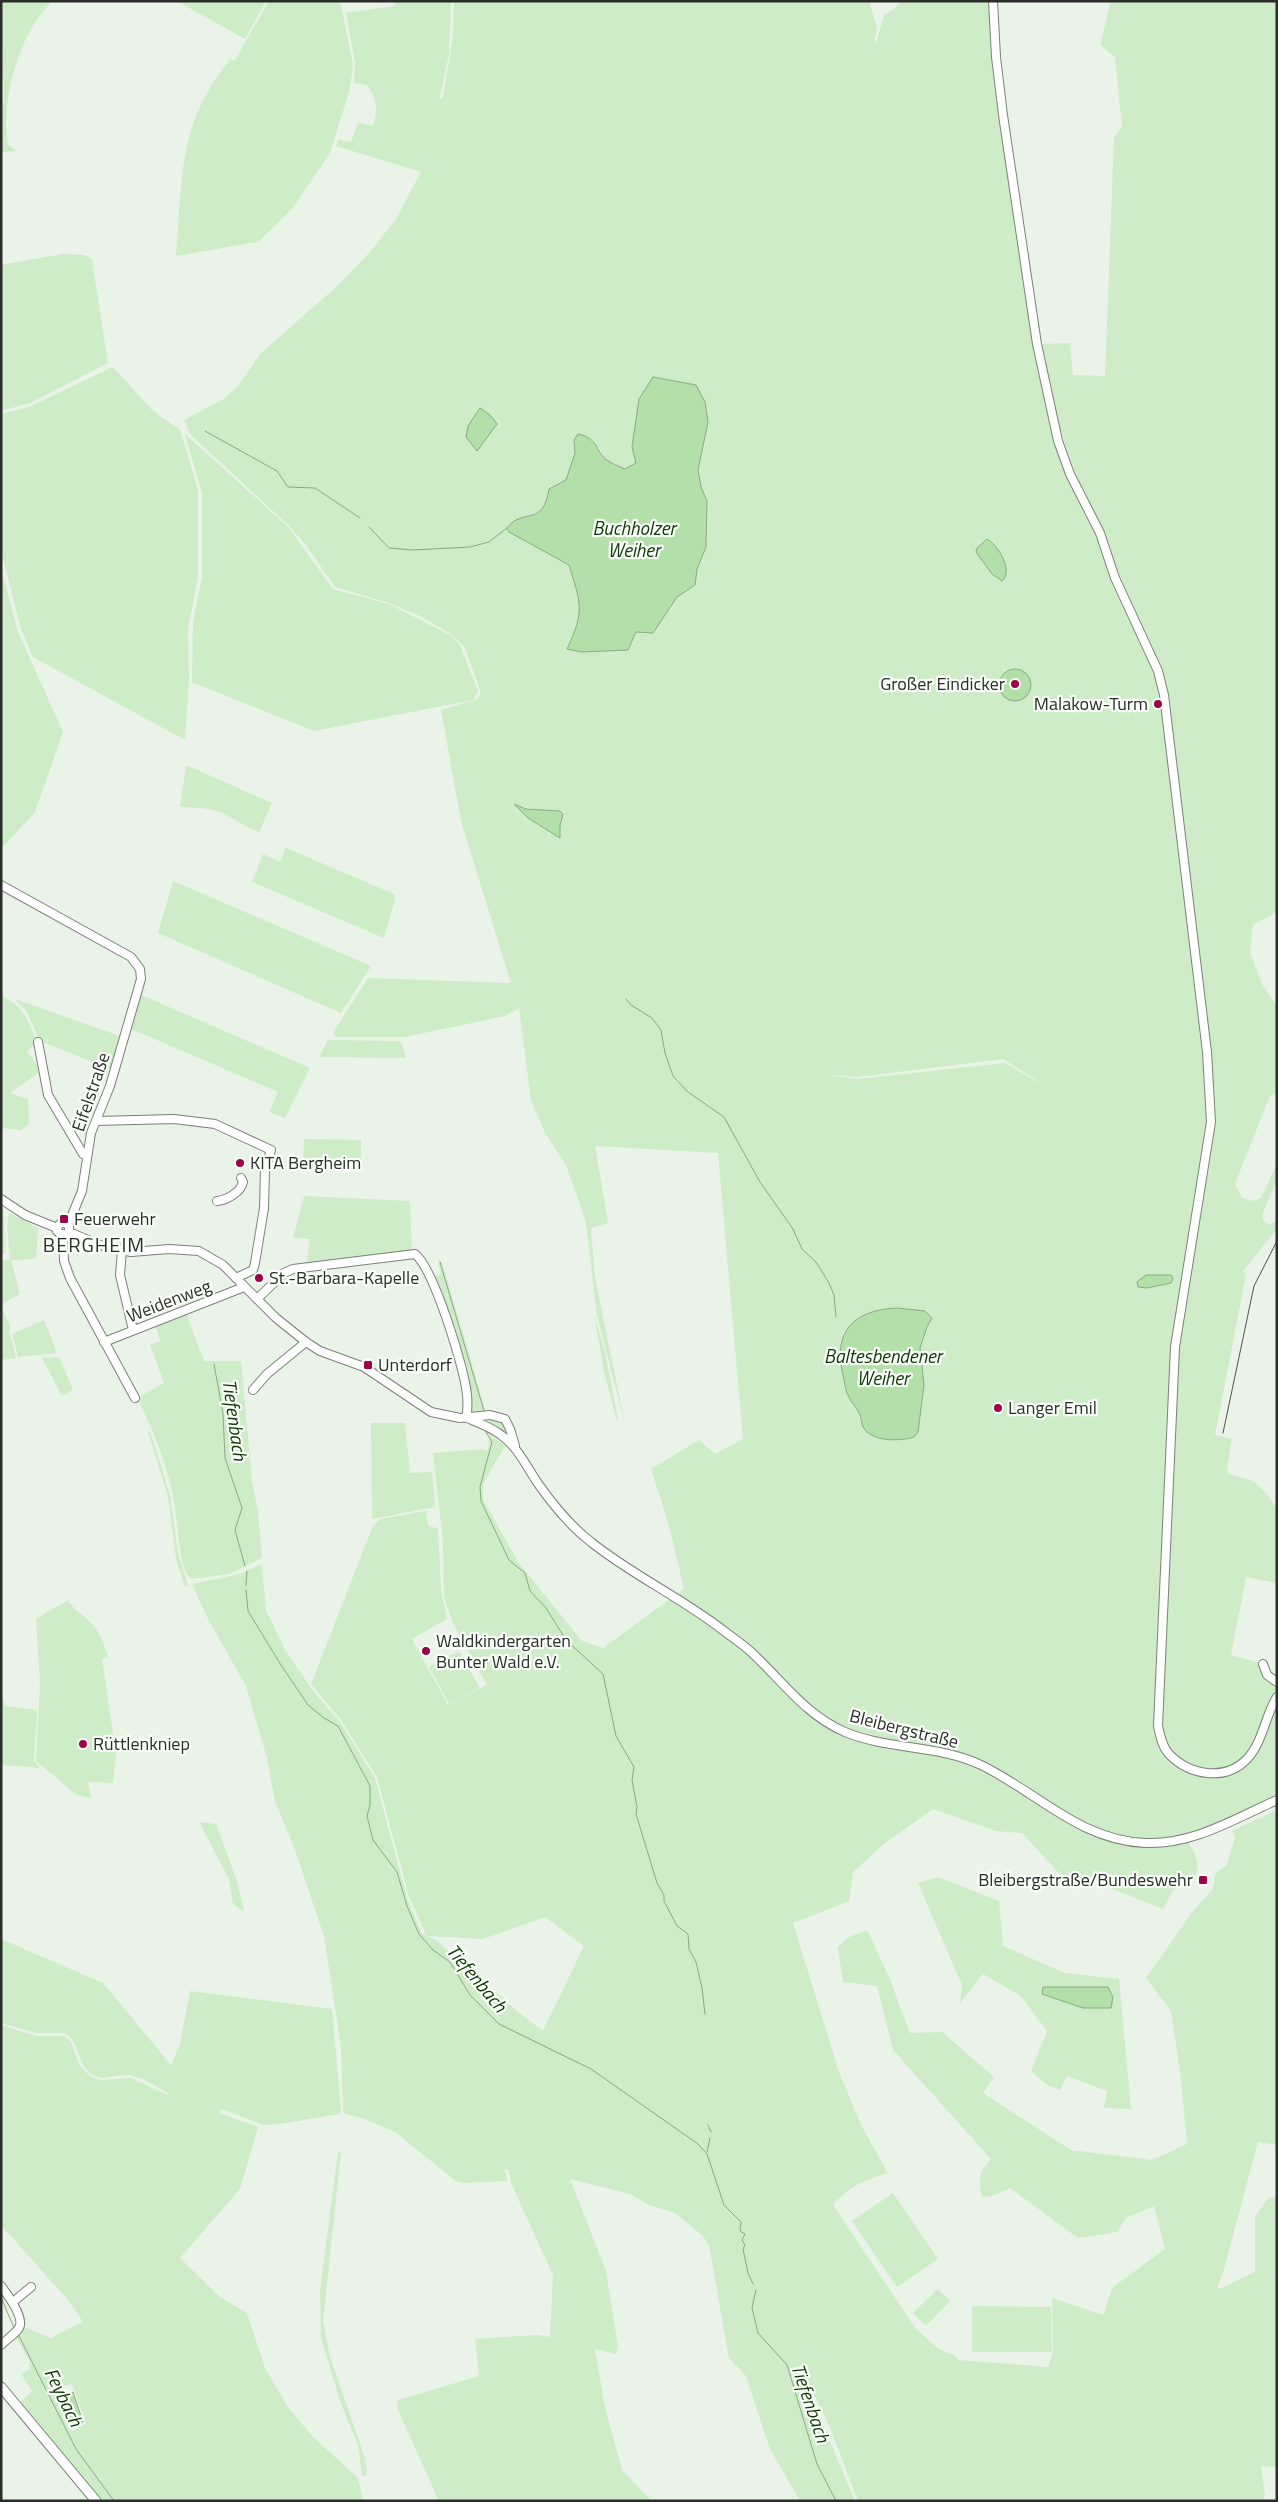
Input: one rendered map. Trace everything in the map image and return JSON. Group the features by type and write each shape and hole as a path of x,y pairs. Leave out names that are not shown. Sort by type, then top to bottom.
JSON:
{"main road":[{"path":"1,2387 96,2501"}],"street":[{"path":"993,1 996,57 1007,143 1037,344 1058,441 1070,474 1100,533 1115,578 1158,671 1164,695 1207,1052 1211,1122 1175,1347 1158,1726 1161,1739 1168,1753 1188,1770 1214,1774 1232,1769 1246,1760 1256,1747 1277,1697"},
{"name":"Eifelstraße","path":"1,885 131,957 140,969 141,980 132,1012 110,1086 89,1141 82,1191 69,1232"},
{"path":"38,1042 48,1095 83,1154 88,1155"},
{"path":"96,1121 174,1119 215,1124 271,1150 266,1169 264,1208 255,1263 253,1270 236,1278"},
{"path":"217,1201 238,1191 243,1182 241,1178"},
{"path":"1,1199 25,1215 57,1228 58,1233 69,1232 122,1250 142,1253 169,1249 199,1251 223,1265 257,1299 306,1342 320,1351 364,1367 431,1412 467,1418 490,1415"},
{"path":"57,1228 61,1223 69,1232"},
{"path":"69,1232 62,1250 66,1270 135,1398"},
{"path":"122,1250 120,1275 133,1330"},
{"path":"257,1299 284,1273 293,1269 415,1254 424,1267 448,1320 467,1394 467,1418"},
{"name":"Weidenweg","path":"104,1342 244,1286"},
{"path":"253,1390 266,1374 306,1342"},
{"path":"486,1426 485,1419 490,1415"},
{"name":"Bleibergstraße","path":"490,1415 505,1419 515,1447 539,1486 567,1521 592,1543 720,1628 750,1651 798,1701 821,1719 845,1732 872,1741 978,1763 1001,1775 1080,1827 1102,1836 1142,1843 1164,1843 1199,1836 1277,1800"},
{"name":"Bleibergstraße","path":"467,1418 486,1426 515,1447"},
{"path":"502,1436 508,1437 512,1435"},
{"path":"1263,1664 1267,1675 1277,1682"},
{"path":"1,2286 13,2302 20,2324 16,2332 1,2345"},
{"path":"13,2302 30,2287"}],"shaded area":[{"path":"1,1 53,1 30,30 15,68 10,88 6,128 8,145 17,151 1,152 1,104 4,103"},
{"path":"177,1 266,1 245,39"},
{"path":"269,1 340,1 353,64 349,92 330,153 292,209 258,242 176,256 182,177 191,129 200,106 213,83 230,60 235,60"},
{"path":"395,1 451,1 449,54 439,101 443,97 453,35 454,1 869,1 877,27 874,43 877,40 884,15 898,6 900,1 990,1 1035,345 1069,476 1095,532 1100,527 1063,438 1050,393 1041,344 1070,343 1073,375 1105,376 1114,137 1122,127 1115,57 1100,45 1111,1 1277,1 1277,912 1253,925 1250,952 1262,984 1277,1006 1277,1093 1270,1096 1235,1184 1242,1198 1253,1201 1261,1198 1277,1164 1277,1181 1263,1212 1263,1221 1270,1225 1277,1219 1277,1229 1243,1271 1246,1275 1215,1435 1232,1439 1227,1468 1229,1474 1253,1481 1266,1493 1277,1509 1277,1583 1246,1577 1231,1655 1260,1663 1261,1674 1277,1686 1277,1796 1184,1835 1196,1856 1197,1873 1194,1879 1188,1877 1172,1892 1163,1909 1080,1876 1069,1884 1022,1833 996,1831 933,1809 884,1844 853,1872 849,1901 793,1923 839,2072 861,2125 888,2173 858,2184 833,2205 916,2329 939,2349 955,2356 958,2360 1048,2367 1053,2352 1052,2298 1103,2315 1113,2287 1165,2249 1154,2206 1126,2218 1117,2232 1078,2238 1010,2188 992,2196 982,2197 980,2176 991,2159 893,2050 877,1986 843,1982 838,1947 849,1937 867,1930 889,1977 910,2033 942,2032 994,2077 983,2093 1071,2150 1152,2160 1187,2144 1181,2079 1171,2011 1146,1978 1193,1911 1213,1889 1215,1874 1227,1865 1235,1837 1232,1831 1277,1810 1277,2145 1258,2142 1223,2273 1217,2287 1219,2289 1255,2272 1255,2217 1268,2198 1277,2196 1277,2467 1261,2466 1265,2495 1263,2501 858,2501 831,2430 813,2392 811,2396 855,2501 800,2501 770,2449 746,2376 729,2358 709,2245 703,2236 675,2213 649,2205 630,2194 570,2179 606,2271 618,2347 616,2354 595,2349 605,2407 622,2470 652,2501 439,2501 397,2408 398,2400 479,2376 475,2339 537,2335 550,2337 553,2275 511,2183 509,2170 504,2169 508,2181 463,2183 456,2181 395,2132 365,2119 345,2114 343,2110 341,2047 324,1936 294,1847 275,1801 267,1758 246,1686 208,1619 192,1584 236,1575 260,1565 262,1566 266,1610 284,1648 313,1691 340,1722 375,1778 407,1898 422,1934 426,1935 409,1897 377,1777 341,1720 311,1684 373,1526 380,1519 426,1511 428,1525 438,1529 441,1590 447,1619 412,1639 448,1705 487,1685 454,1625 444,1598 443,1541 433,1453 483,1449 488,1451 489,1438 483,1429 505,1446 483,1484 483,1499 518,1562 582,1641 603,1648 684,1589 670,1529 651,1469 699,1440 715,1454 743,1439 718,1153 595,1146 608,1223 591,1228 595,1278 626,1428 597,1316 586,1222 566,1165 545,1133 531,1101 519,1008 505,1016 405,1037 337,1037 334,1035 334,1031 368,978 511,983 461,821 441,710 477,699 480,696 480,690 464,646 449,633 422,617 389,603 335,587 306,545 289,526 190,434 184,420 224,399 238,386 261,353 335,288 371,251 396,219 421,172 336,146 339,139 351,142 358,123 373,126 376,115 375,100 367,85 354,83 355,63 346,13 395,6","holes":["653,377 696,385 708,422 698,470 701,487 707,501 706,547 697,569 695,585 677,597 653,633 636,632 604,652 568,649 579,624 580,600 569,565 509,532 507,528 521,518 535,515 543,509 548,500 550,489 566,480 575,453 574,440 599,447 605,459 625,469 637,462 632,447","990,540 1003,560 998,580 976,553 983,541","1009,670 1030,689 1026,697 1001,676","514,805 542,811 563,821 560,826 560,838 528,818","1187,921 1202,986 1199,987 1188,939","1003,1059 1051,1089 1005,1063 857,1079 824,1074 857,1077","925,1311 931,1317 920,1348 924,1385 917,1435 872,1435 867,1431 861,1421 840,1352 843,1334 850,1324 860,1318 887,1312","545,1917 584,1946 543,2031 518,2012 437,1941 428,1936 483,1939"]},
{"path":"63,254 85,255 92,260 108,363 30,403 1,411 1,265"},
{"path":"113,367 152,410 180,430 198,490 198,577 188,629 189,681 185,740 33,657 21,629 1,550 1,414 29,407"},
{"path":"185,434 288,527 333,589 389,604 448,634 459,643 478,691 473,700 314,731 192,682 193,621 202,578 202,493"},
{"path":"1,568 18,632 63,732 35,812 1,849"},
{"path":"186,765 272,803 259,832 214,810 180,807"},
{"path":"286,848 394,894 395,899 384,938 252,882 263,854 280,862"},
{"path":"173,881 371,966 341,1013 158,933"},
{"path":"139,994 310,1068 285,1118 269,1112 278,1092 129,1028"},
{"path":"1,996 20,1009 28,1021 37,1042 27,1051 41,1071 10,1093 28,1099 29,1124 21,1130 1,1128"},
{"path":"15,999 120,1036 110,1069 40,1041 27,1012"},
{"path":"328,1040 398,1041 402,1044 406,1058 319,1057"},
{"path":"304,1139 361,1140 361,1165 303,1163"},
{"path":"304,1196 410,1201 412,1253 306,1266 310,1239 293,1238"},
{"path":"1,1206 4,1209 5,1253 1,1255"},
{"path":"9,1213 38,1228 36,1259 11,1260 20,1294 1,1304 1,1261 10,1259 7,1226"},
{"path":"438,1261 442,1262 486,1412 472,1416 468,1394 431,1278 441,1274"},
{"path":"1,1307 10,1325 16,1358 1,1360"},
{"path":"186,1313 204,1361 241,1361 252,1481 258,1512 262,1558 229,1574 191,1579 187,1575 182,1561 175,1507 168,1474 151,1428 137,1398 164,1383 150,1345 160,1341 155,1324"},
{"path":"594,1315 605,1352 617,1421 605,1376"},
{"path":"44,1320 57,1353 18,1357 12,1334"},
{"path":"59,1357 73,1390 62,1396 42,1358"},
{"path":"492,1418 502,1420 508,1434 489,1424"},
{"path":"371,1423 405,1423 410,1473 432,1472 435,1507 372,1519"},
{"path":"150,1431 170,1495 178,1553 188,1585 185,1587 176,1559 168,1496 148,1432"},
{"path":"68,1600 96,1630 108,1657 102,1659 116,1753 113,1783 88,1782 91,1798 77,1795 36,1761 40,1683 36,1619"},
{"path":"459,1651 480,1688 449,1704 429,1667"},
{"path":"1,1702 5,1703 5,1706 37,1710 34,1761 40,1768 1,1765"},
{"path":"199,1822 216,1824 237,1881 244,1912 233,1904 229,1879"},
{"path":"938,1877 999,1901 1003,1946 1065,1973 1119,1979 1131,2109 1104,2108 1107,2091 1067,2076 1060,2090 1046,2084 1031,2071 1047,2031 1021,1996 983,1974 960,2003 962,1985 918,1883"},
{"path":"1,1939 103,1983 171,2065 180,2044 190,1991 332,2009 341,2111 339,2114 263,2125 222,2109 219,2113 258,2127 240,2189 180,2258 220,2297 247,2313 265,2368 289,2409 313,2437 358,2478 363,2501 102,2501 20,2403 32,2391 21,2374 30,2369 29,2360 15,2335 24,2328 27,2328 51,2338 83,2322 68,2300 1,2225 1,2025 36,2036 64,2036 71,2042 80,2066 90,2076 100,2080 132,2078 167,2095 168,2093 133,2076 96,2077 86,2070 73,2042 65,2033 36,2033 1,2023","holes":["72,2384 86,2423 72,2431 51,2388"]},
{"path":"338,2152 341,2153 323,2321 330,2357 365,2458 367,2475 362,2476 358,2445 341,2404 321,2337 320,2291"},
{"path":"893,2193 938,2259 897,2287 852,2221"},
{"path":"938,2289 950,2301 926,2326 913,2313"},
{"path":"972,2306 1051,2307 1052,2352 972,2352"}],"water":[{"name":"Buchholzer Weiher","path":"653,377 696,385 705,402 708,422 698,470 701,487 707,501 706,547 697,569 695,585 677,597 653,633 636,632 628,650 582,652 567,649 579,616 578,599 569,565 509,532 507,528 513,522 537,513 542,509 549,489 566,480 575,453 574,440 578,434 594,442 603,457 613,464 625,469 636,463 632,447 639,399"},
{"path":"480,408 490,415 497,424 477,451 466,437 468,426"},
{"path":"987,539 1000,552 1003,559 1006,571 1002,581 992,574 976,552 977,548"},
{"path":"1015,669 1021,670 1026,674 1030,679 1030,691 1026,696 1021,700 1015,701 1009,700 1004,696 1000,691 999,685 1000,679 1004,674 1009,670"},
{"path":"514,804 526,809 560,811 563,814 560,838 528,818"},
{"path":"1146,1275 1171,1275 1173,1278 1171,1283 1147,1288 1138,1287 1137,1282"},
{"name":"Baltesbendener Weiher","path":"897,1308 925,1311 932,1318 920,1348 924,1385 918,1432 914,1437 889,1440 871,1435 863,1427 860,1415 846,1389 840,1360 844,1335 858,1318 869,1313"},
{"path":"1043,1987 1108,1987 1113,1997 1111,2008 1083,2008 1042,1994"},
{"path":"73,2392 83,2422 72,2428 59,2400 61,2397"}],"waterway":[{"path":"205,431 277,471 288,487 315,488 360,518"},
{"path":"369,527 389,548 413,550 470,547 489,542 507,528"},
{"path":"626,999 631,1005 652,1018 661,1030 665,1053 673,1076 688,1092 724,1117 760,1182 793,1229 802,1249 816,1262 829,1283 834,1295 836,1317"},
{"path":"440,1262 484,1411"},
{"name":"Tiefenbach","path":"214,1364 223,1414 225,1458 242,1508 235,1530 245,1566"},
{"path":"486,1432 492,1442 480,1487 481,1501 509,1560 525,1573 530,1591 546,1608 566,1640 603,1674 616,1736 634,1767 632,1780 637,1807 636,1814 657,1883 664,1895 664,1901 677,1926 688,1934 689,1949 696,1962 702,1988 705,2014"},
{"name":"Tiefenbach","path":"246,1585 247,1571"},
{"name":"Tiefenbach","path":"246,1590 248,1611 281,1665 308,1705 338,1726 370,1786 370,1805 367,1816 373,1840 397,1872 407,1906 419,1934 433,1950 450,1962 470,1995 499,2024 591,2069 698,2144 707,2154 724,2205 741,2222 740,2231 745,2234 742,2240 745,2245 743,2249 748,2273 753,2284"},
{"path":"708,2125 711,2132"},
{"path":"707,2152 710,2138"},
{"name":"Tiefenbach","path":"756,2290 752,2308 758,2333 787,2365 817,2464 836,2501"},
{"name":"Feybach","path":"1,2297 14,2328"},
{"name":"Feybach","path":"18,2334 76,2449 114,2501"}],"railway":[{"path":"1223,1433 1254,1286 1277,1241"}],"place":[{"name":"Großer Eindicker","path":"1015,684"},
{"name":"Malakow-Turm","path":"1158,704"},
{"name":"KITA Bergheim","path":"240,1163"},
{"name":"Feuerwehr","path":"64,1219"},
{"name":"St.-Barbara-Kapelle","path":"259,1278"},
{"name":"Unterdorf","path":"368,1365"},
{"name":"Langer Emil","path":"998,1408"},
{"name":"Waldkindergarten Bunter Wald e.V.","path":"426,1651"},
{"name":"Rüttlenkniep","path":"83,1744"},
{"name":"Bleibergstraße/Bundeswehr","path":"1203,1880"}],"district":[{"name":"BERGHEIM","path":"94,1245"}]}
